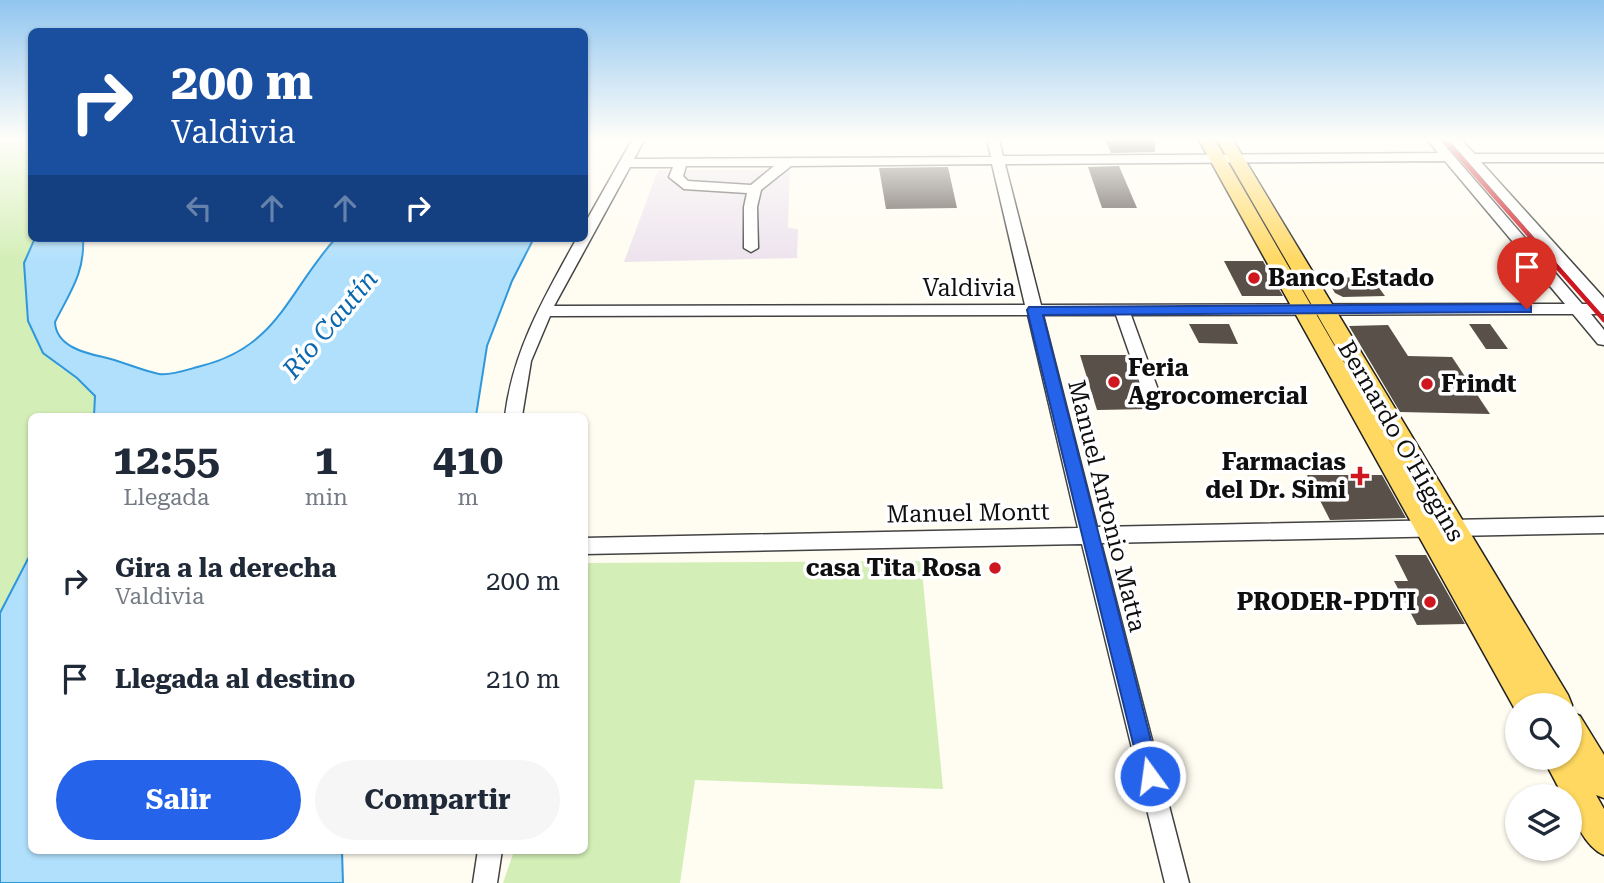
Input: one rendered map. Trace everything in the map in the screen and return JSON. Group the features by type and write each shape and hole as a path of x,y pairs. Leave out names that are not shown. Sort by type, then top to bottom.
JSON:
{"main road":[{"name":"Bernardo O'Higgins","path":"1240,181 1314,309 1551,693"},
{"name":"Bernardo O'Higgins","path":"1314,309 1427,528 1521,693"},
{"path":"1582,746 1604,783"},
{"path":"1565,770 1604,839"}],"street":[{"path":"588,233 618,181"},
{"path":"680,181 684,186 754,189"},
{"path":"751,248 754,189 760,181"},
{"name":"Manuel Antonio Matta","path":"1003,181 1088,536 1177,883"},
{"path":"1469,181 1604,340"},
{"path":"1491,181 1604,309"},
{"path":"514,413 523,360 544,311 583,242"},
{"name":"Valdivia","path":"544,311 1604,309"},
{"path":"1122,310 1153,398"},
{"name":"Manuel Montt","path":"588,546 1604,525"},
{"path":"485,883 489,854"}],"shaded area":[{"path":"654,181 790,181 788,228 798,229 797,258 624,262"}],"green space":[{"path":"0,181 28,181 28,242 33,242 24,263 28,321 58,366 77,378 95,396 94,413 28,413 28,559 0,613"},
{"path":"921,561 943,789 695,780 680,883 503,883 513,854 588,854 588,563"}],"water":[{"name":"Río Cautín","path":"33,242 83,242 79,272 55,322 60,337 80,350 164,374 227,357 248,345 279,315 333,242 532,242 512,281 487,346 476,413 94,413 95,396 77,378 43,353 28,321 24,263"},
{"path":"28,559 28,854 342,854 343,883 0,883 0,613"}],"building":[{"path":"881,181 951,181 957,208 886,209"},
{"path":"1093,181 1126,181 1137,208 1102,208"},
{"name":"Banco Estado","path":"1224,261 1263,261 1283,296 1242,296"},
{"path":"1371,277 1385,296 1343,297 1335,293 1326,278"},
{"path":"1189,324 1229,324 1238,344 1199,343"},
{"path":"1469,324 1490,324 1508,349 1486,349"},
{"name":"Frindt","path":"1388,325 1408,356 1452,357 1490,414 1400,412 1349,326"},
{"name":"Feria Agrocomercial","path":"1080,355 1127,355 1149,409 1097,410"},
{"path":"1307,475 1382,475 1406,518 1330,520"},
{"name":"PRODER-PDTI","path":"1395,555 1426,555 1465,624 1417,625 1394,581 1408,581"}],"railway":[{"path":"1481,181 1604,320"}],"place":[{"name":"Banco Estado","path":"1254,278"},
{"name":"Feria Agrocomercial","path":"1114,382"},
{"name":"Frindt","path":"1427,384"},
{"name":"Farmacias del Dr. Simi","path":"1360,476"},
{"name":"casa Tita Rosa","path":"995,568"},
{"name":"PRODER-PDTI","path":"1430,602"}],"route":[{"path":"1150,776 1088,536 1034,310 1527,309"}]}
